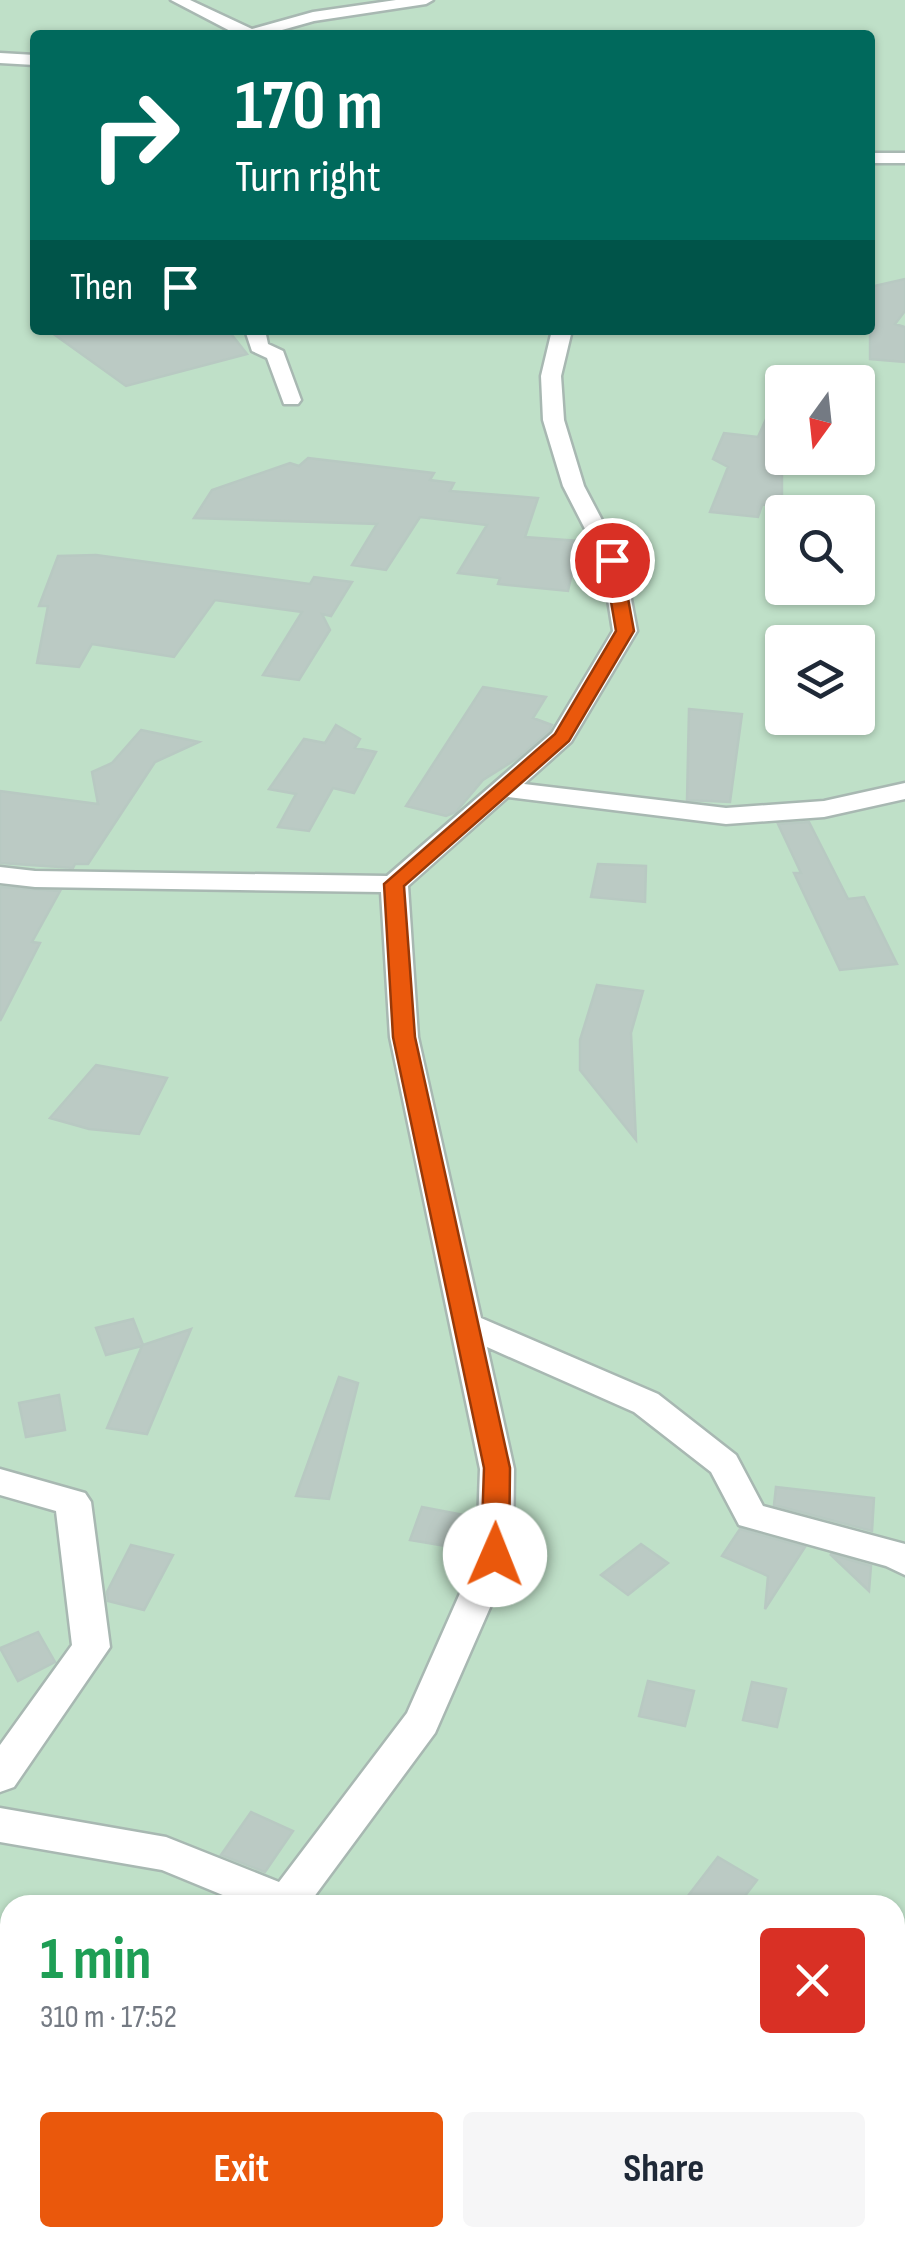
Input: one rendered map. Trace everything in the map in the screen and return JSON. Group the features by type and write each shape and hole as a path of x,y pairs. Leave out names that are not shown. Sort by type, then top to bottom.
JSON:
{"street":[{"path":"178,0 240,30"},
{"path":"268,30 314,17 426,0"},
{"path":"0,58 30,60"},
{"path":"875,158 905,158"},
{"path":"256,335 259,346 276,355 291,400"},
{"path":"0,875 74,880 394,884 562,737 625,631 612,560 584,510 563,456 548,393 550,362 560,335"},
{"path":"503,789 726,816 824,808 905,791"},
{"path":"292,1895 422,1722 495,1555 497,1468 404,1037 394,884"},
{"path":"469,1326 646,1404 724,1464 751,1516 905,1560"},
{"path":"0,1482 74,1502 91,1647 0,1776"},
{"path":"0,1825 166,1854 264,1895"}],"green space":[{"path":"0,0 905,0 905,1895 0,1895"}],"building":[{"path":"905,279 905,311 895,324 905,327 905,362 870,359 870,335 875,335 875,286"},
{"path":"55,335 232,335 247,354 126,386"},
{"path":"765,421 765,475 782,475 782,495 765,495 758,517 710,512 728,467 713,459 724,433 758,437"},
{"path":"308,458 434,473 430,480 454,483 450,491 538,498 525,537 579,541 568,591 498,584 500,578 458,573 487,525 420,517 386,570 352,565 377,524 194,518 212,490 290,463 299,466"},
{"path":"96,555 310,584 314,577 352,582 331,616 322,614 330,630 299,680 263,675 302,612 215,600 174,657 92,644 79,667 37,663 48,606 39,606 58,556"},
{"path":"483,687 546,697 533,718 552,725 549,731 518,758 483,780 456,812 446,816 406,806"},
{"path":"689,709 742,714 730,802 687,800"},
{"path":"336,725 360,739 355,748 376,752 354,793 333,788 309,831 278,827 296,794 269,789 304,739 325,743"},
{"path":"141,730 199,742 155,762 88,864 75,864 73,868 0,863 0,791 98,804 92,772 112,763"},
{"path":"809,822 848,899 864,897 897,964 840,970 794,873 801,873 778,824"},
{"path":"598,864 646,866 645,902 591,897"},
{"path":"0,887 60,891 32,942 40,943 0,1021"},
{"path":"597,985 643,991 631,1033 636,1140 580,1070 580,1040"},
{"path":"96,1065 167,1078 139,1134 89,1129 50,1118"},
{"path":"133,1319 143,1345 191,1329 147,1434 107,1428 142,1346 106,1355 96,1328"},
{"path":"339,1377 358,1383 329,1499 296,1496"},
{"path":"59,1395 65,1430 26,1437 19,1403"},
{"path":"776,1487 874,1498 872,1531 774,1505"},
{"path":"422,1507 469,1516 458,1548 410,1540"},
{"path":"740,1529 805,1547 765,1609 768,1576 722,1556"},
{"path":"641,1544 668,1563 628,1595 601,1575"},
{"path":"131,1545 173,1555 144,1610 108,1601 107,1592"},
{"path":"830,1554 871,1566 869,1591"},
{"path":"38,1632 55,1662 18,1681 0,1648"},
{"path":"648,1681 694,1691 685,1726 639,1716"},
{"path":"752,1682 786,1689 777,1727 743,1720"},
{"path":"251,1812 293,1831 265,1872 221,1855"},
{"path":"718,1857 757,1880 746,1895 689,1895"}],"route":[{"path":"495,1555 497,1468 404,1037 394,884 562,737 625,631 612,560"}]}
